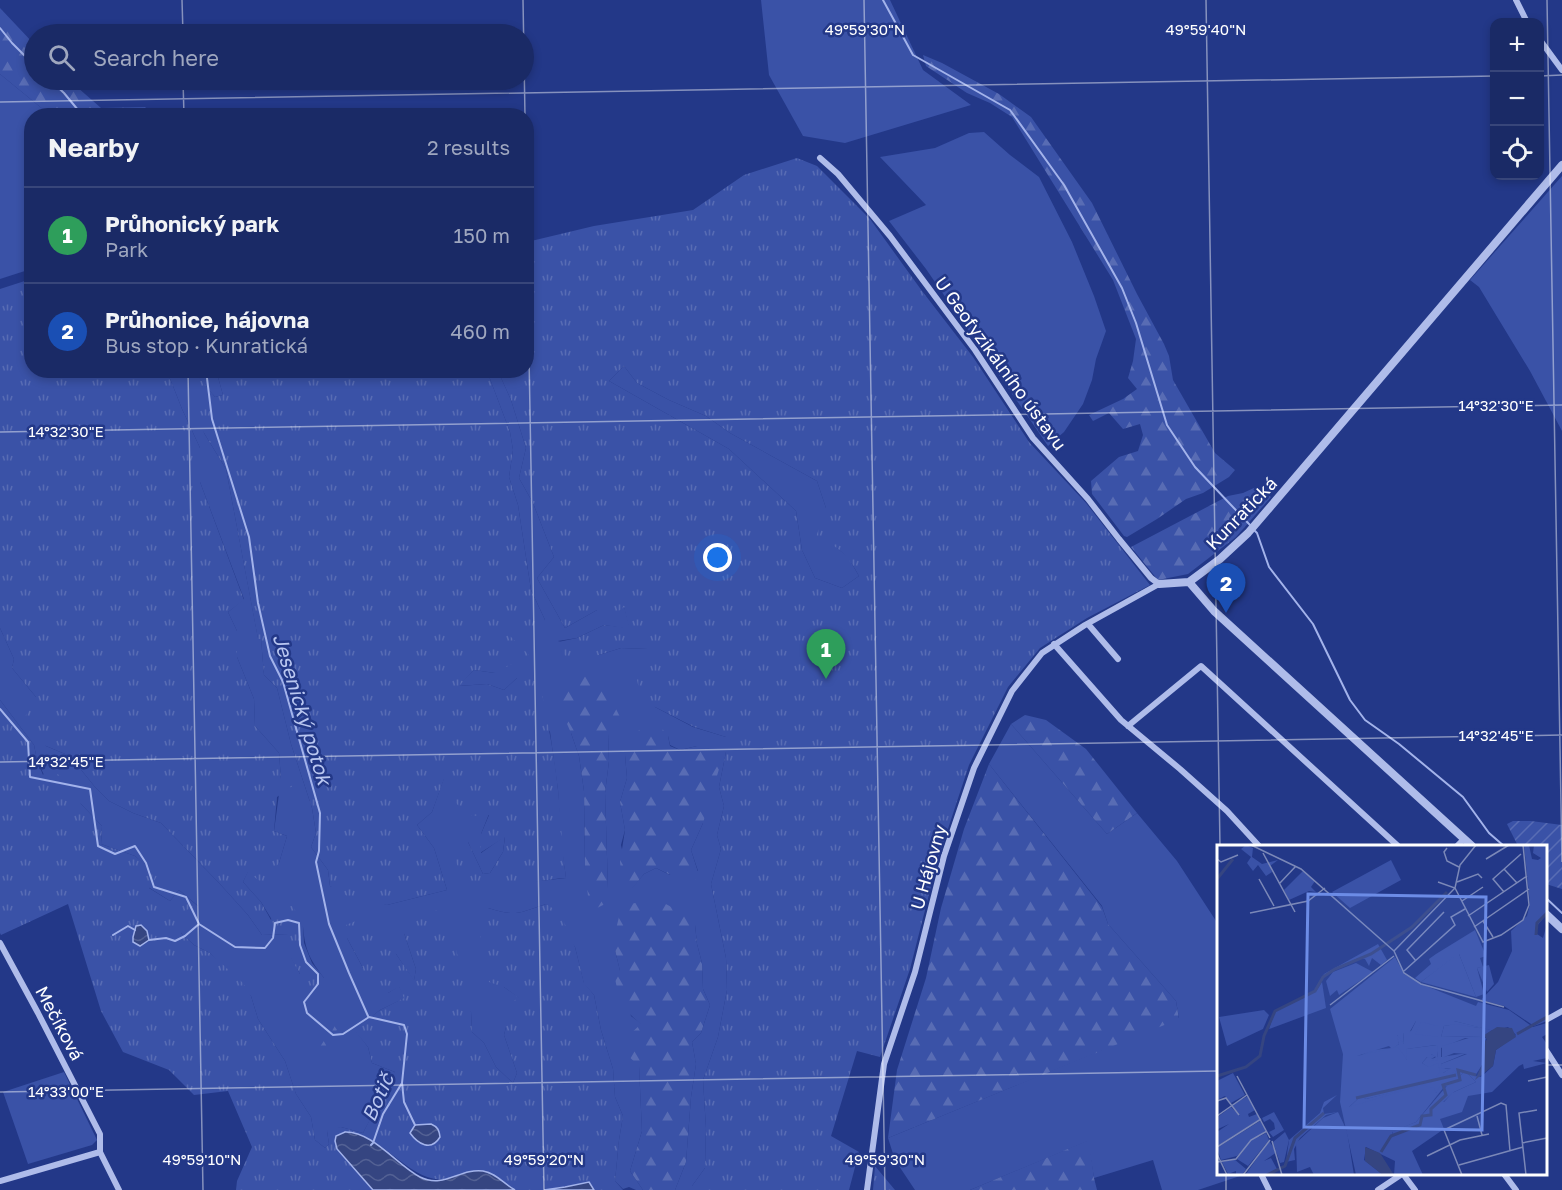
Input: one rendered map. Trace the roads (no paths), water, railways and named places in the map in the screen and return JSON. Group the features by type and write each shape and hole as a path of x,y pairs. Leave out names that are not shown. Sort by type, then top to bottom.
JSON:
{"street":[{"path":"1516,0 1525,18"},
{"path":"1544,47 1562,70"},
{"name":"U Geofyzikálního ústavu","path":"820,158 838,174 890,236 975,350 1033,438 1088,499 1151,578 1159,584"},
{"name":"Kunratická","path":"1189,582 1220,559 1248,533 1562,165"},
{"path":"1189,582 1214,611 1471,845"},
{"name":"U Hájovny","path":"867,1190 884,1064 915,972 944,856 974,768 1012,691 1042,653 1054,644 1159,584 1189,582"},
{"path":"1088,624 1118,658"},
{"path":"1054,644 1121,720 1227,811 1258,845"},
{"path":"1128,726 1201,666 1397,845"},
{"path":"1458,845 1464,839"},
{"path":"1547,916 1562,929"},
{"name":"Mečíková","path":"0,943 100,1134 100,1152 119,1190"},
{"path":"1547,1019 1562,1011"},
{"path":"1547,1053 1562,1075"},
{"path":"0,1181 100,1152"},
{"path":"1262,1175 1269,1190"},
{"path":"1378,1190 1399,1175"},
{"path":"1404,1175 1415,1190"},
{"path":"1505,1175 1515,1190"}],"water":[{"path":"141,925 147,931 149,940 140,946 133,942 133,937 136,926"},
{"path":"431,1124 438,1129 440,1137 433,1144 425,1145 410,1133 415,1125"},
{"path":"345,1132 355,1133 375,1143 420,1177 437,1181 467,1172 483,1171 496,1176 515,1190 373,1190 337,1149 336,1136"},
{"path":"589,1182 594,1190 544,1190 565,1187"}],"waterway":[{"path":"883,0 913,55 1010,110 1064,185 1122,288 1136,323 1167,425 1195,467 1250,525"},
{"name":"Jesenický potok","path":"0,28 24,55"},
{"name":"Jesenický potok","path":"61,90 76,108"},
{"name":"Jesenický potok","path":"207,378 212,419 249,537 258,603 270,656 283,682 320,813 319,851 316,862 329,924 368,1016"},
{"path":"1254,530 1269,567 1313,624 1350,700 1365,720 1399,744 1463,797 1489,833 1503,845"},
{"name":"Botič","path":"0,709 28,742 30,777 90,789 98,846 115,854 135,846 146,863 154,887 186,897 199,924 235,947 265,948 273,938 275,923 288,920 299,923 300,945 306,962 318,974 318,984 304,1002 307,1013 333,1035 343,1034 369,1017 404,1025 407,1034 402,1083 383,1114 371,1145"},
{"path":"1547,899 1562,913"},
{"path":"149,940 166,938 175,941 199,924"},
{"path":"113,935 128,926 135,930"},
{"path":"402,1083 404,1102 415,1125"}],"place":[{"name":"Průhonice, hájovna","path":"1226,613"},
{"name":"Průhonický park","path":"826,679"}]}
